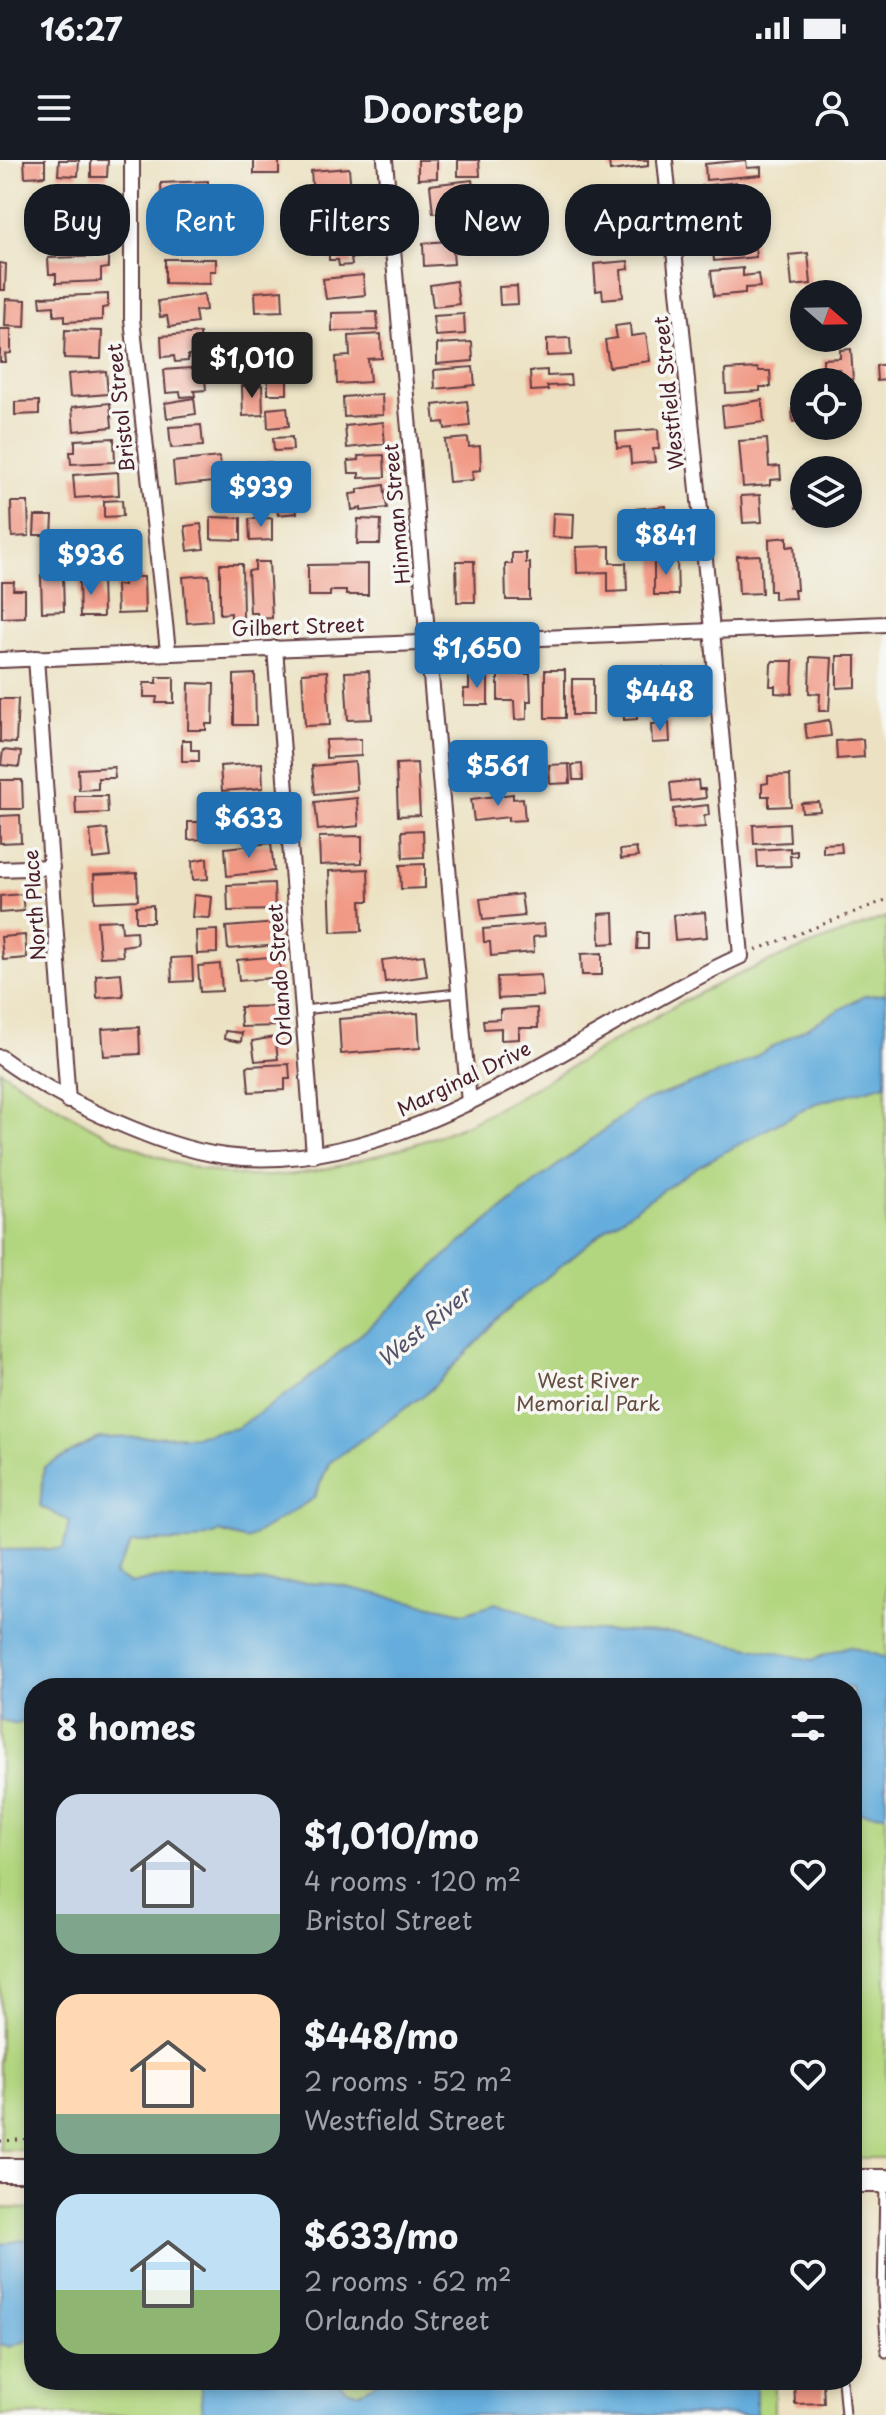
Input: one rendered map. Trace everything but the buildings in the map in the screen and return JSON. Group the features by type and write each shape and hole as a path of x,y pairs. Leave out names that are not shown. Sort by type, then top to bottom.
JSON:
{"main road":[{"path":"0,2170 24,2170"},
{"path":"862,2181 885,2181"}],"street":[{"name":"Bristol Street","path":"132,160 132,319 168,651"},
{"name":"Hinman Street","path":"385,160 469,1103"},
{"name":"Westfield Street","path":"665,160 741,956"},
{"name":"Gilbert Street","path":"0,660 886,624"},
{"name":"Orlando Street","path":"275,648 314,1155"},
{"name":"North Place","path":"36,658 68,1101"},
{"path":"0,869 52,867"},
{"name":"Marginal Drive","path":"0,1057 68,1101 176,1146 226,1156 264,1158 314,1155 400,1133 469,1103 741,956"}],"lane":[{"path":"303,1010 457,993"},
{"path":"885,2181 882,2300 886,2353"},
{"path":"843,2390 845,2415"}],"path":[{"path":"741,956 886,900"},
{"path":"0,2141 24,2140"}],"green space":[{"name":"West River Memorial Park","path":"886,917 886,2158 862,2158 862,1678 24,1678 24,2150 0,2150 0,1070 57,1107 117,1140 180,1164 247,1176 304,1173 388,1152 456,1129 522,1095 705,990"},
{"path":"0,2208 24,2209 24,2390 774,2390 774,2415 0,2415"}],"water":[{"name":"West River","path":"886,994 886,1084 814,1104 697,1167 607,1228 513,1305 428,1392 329,1463 314,1498 246,1540 219,1532 190,1541 132,1542 114,1575 132,1584 155,1578 332,1584 464,1613 496,1603 523,1611 557,1630 677,1633 812,1660 849,1646 886,1658 886,1815 862,1813 862,1678 24,1678 24,1722 17,1724 0,1720 0,1550 63,1549 69,1521 40,1506 44,1467 99,1438 194,1436 237,1428 303,1383 451,1251 640,1103 738,1066 864,996"},
{"path":"24,2240 24,2342 10,2347 0,2344 0,2244"},
{"path":"201,2390 756,2390 756,2415 203,2415"}]}
